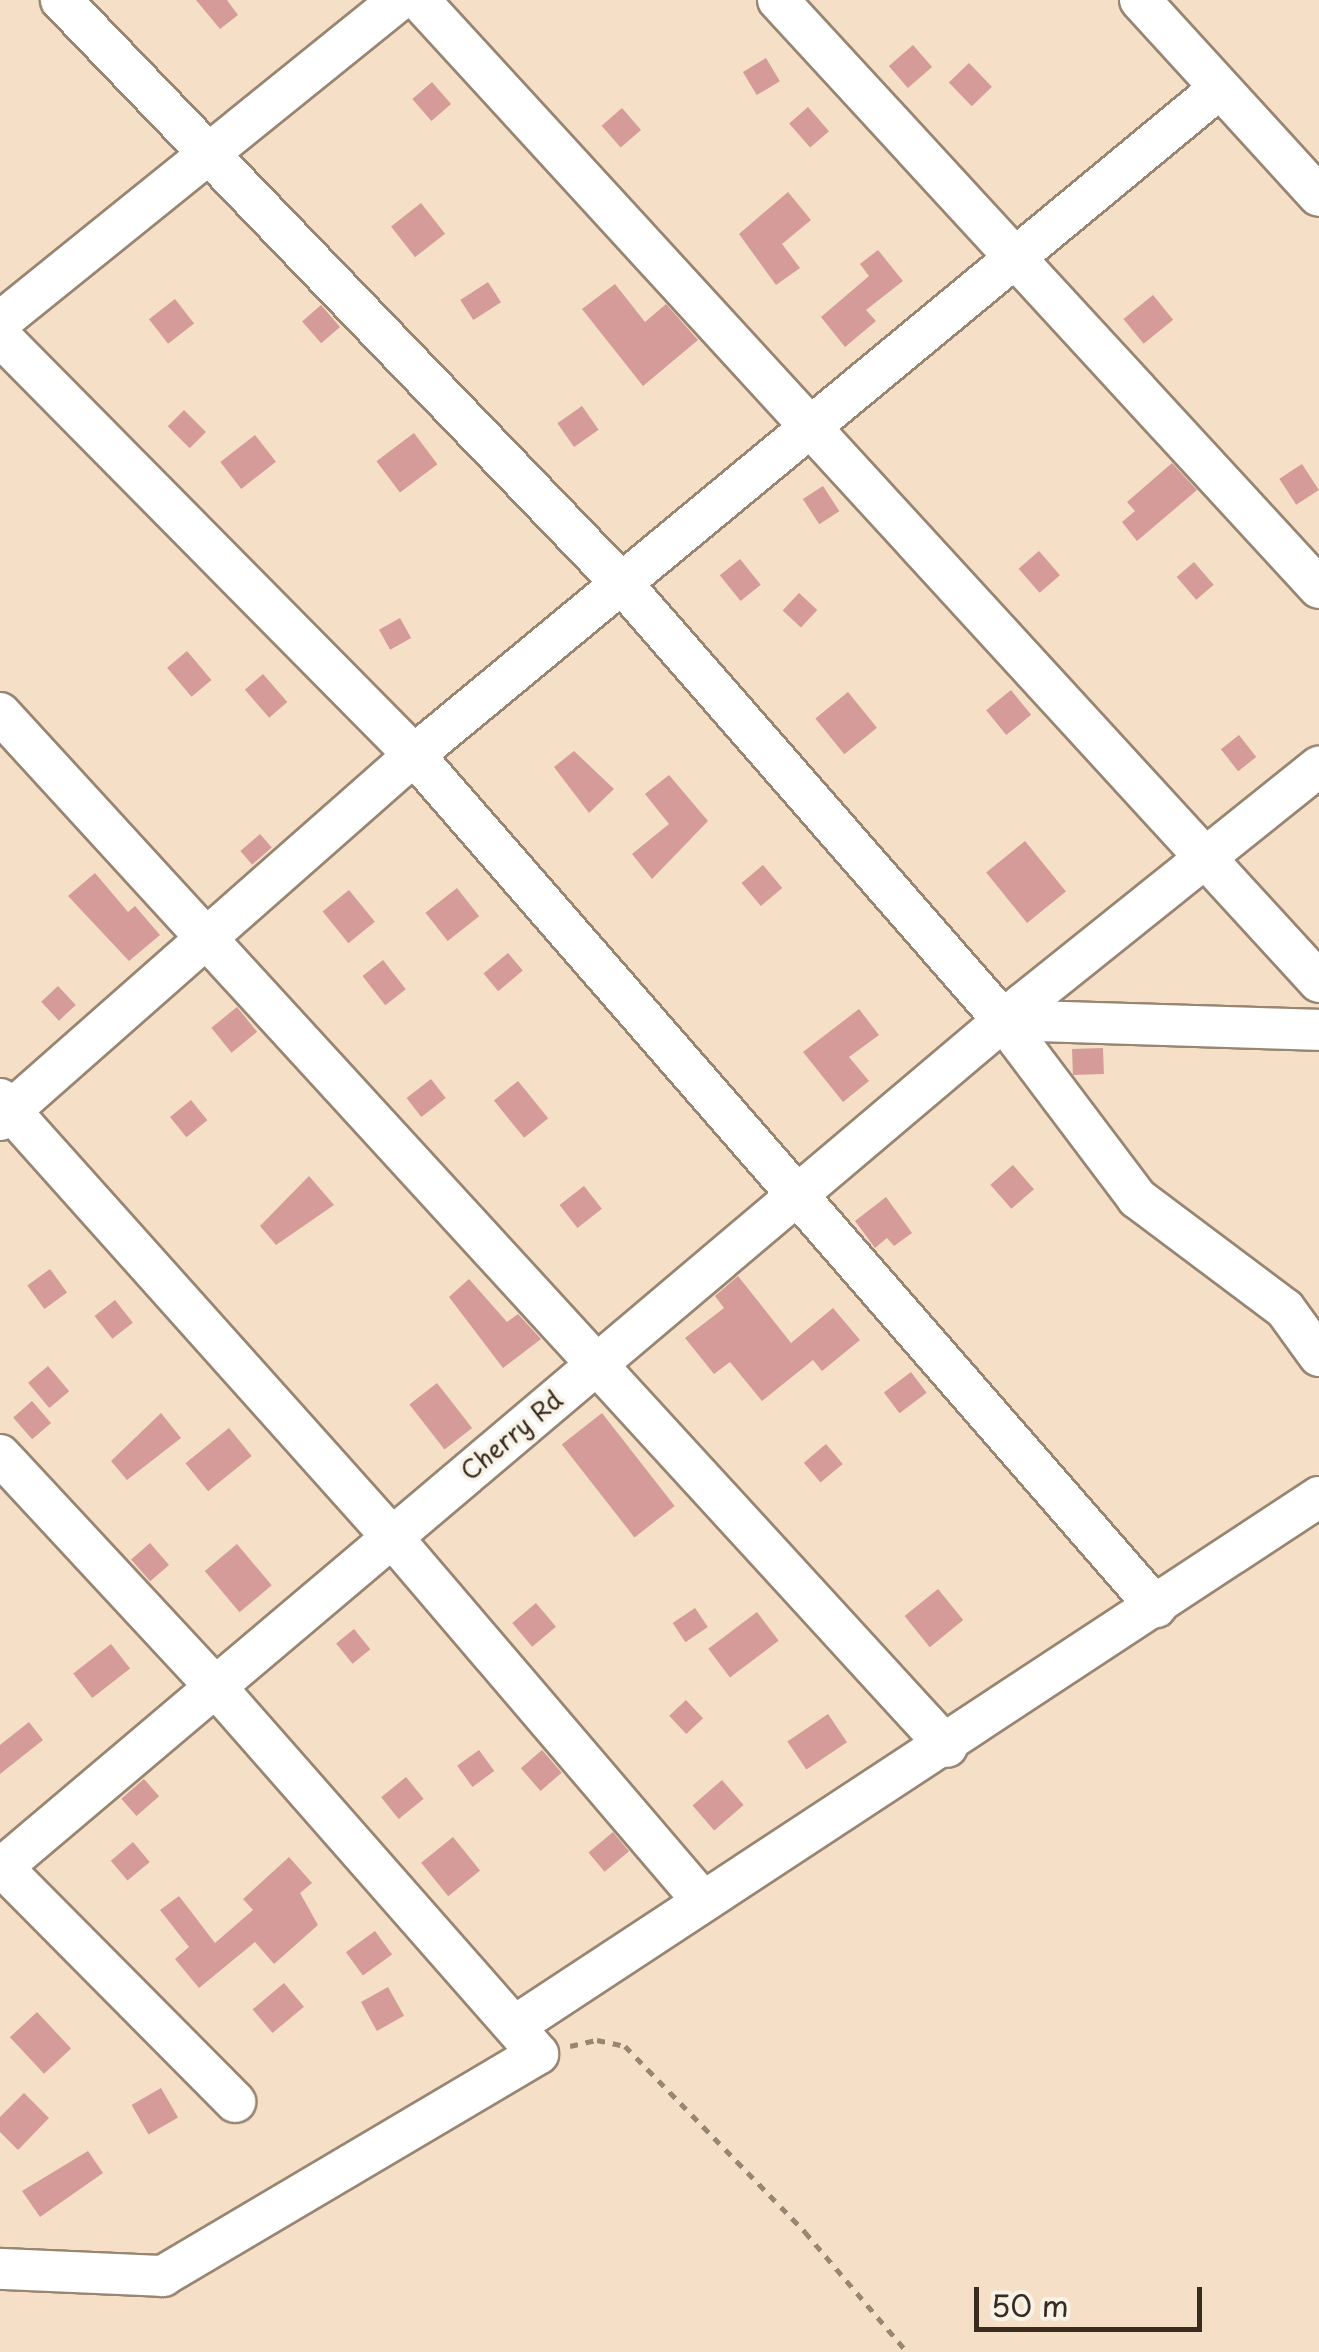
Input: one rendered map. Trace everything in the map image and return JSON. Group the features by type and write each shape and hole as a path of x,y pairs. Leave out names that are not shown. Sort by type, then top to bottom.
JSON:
{"street":[{"path":"61,0 621,584 1014,1012 1137,1198 1285,1310 1319,1356"},
{"path":"0,322 399,0"},
{"path":"419,0 813,425 1319,982"},
{"path":"778,0 1319,588"},
{"path":"1140,0 1316,185"},
{"path":"703,1901 391,1536 4,1110 208,938 414,755 1220,88"},
{"path":"0,336 414,755 794,1197 1156,1607"},
{"path":"0,713 947,1748"},
{"name":"Cherry Rd","path":"3,1861 1014,1012 1202,857 1319,767"},
{"path":"1014,1012 1319,1030"},
{"path":"0,1455 214,1685 526,2040"},
{"path":"0,2269 163,2276 526,2040 703,1901 947,1748 1319,1497"},
{"path":"3,1861 235,2102"}],"path":[{"path":"526,2040 597,2040 625,2046 805,2232 907,2352"}],"building":[{"path":"196,0 227,0 238,15 220,29"},
{"path":"913,45 932,67 908,88 889,66"},
{"path":"766,58 780,81 757,95 743,72"},
{"path":"969,63 992,87 972,106 949,82"},
{"path":"432,82 451,104 431,121 412,99"},
{"path":"808,107 829,131 810,148 789,123"},
{"path":"622,108 641,130 621,148 602,126"},
{"path":"788,192 811,220 782,244 800,268 776,285 739,234"},
{"path":"421,203 445,234 415,257 391,226"},
{"path":"878,250 903,281 866,310 876,321 845,347 821,317 869,276 860,264"},
{"path":"488,282 501,302 473,320 460,300"},
{"path":"615,284 645,322 666,304 698,340 643,386 582,309"},
{"path":"1153,295 1173,320 1144,344 1123,319"},
{"path":"175,299 194,323 168,344 149,319"},
{"path":"321,305 340,327 321,343 302,321"},
{"path":"582,406 599,430 574,447 557,423"},
{"path":"184,410 206,432 190,448 168,426"},
{"path":"414,433 437,464 400,492 376,461"},
{"path":"255,435 276,462 241,489 220,462"},
{"path":"1172,463 1197,490 1137,541 1122,522 1135,511 1127,502"},
{"path":"1302,464 1319,490 1296,505 1279,479"},
{"path":"823,486 839,511 819,524 803,499"},
{"path":"1039,551 1060,575 1040,593 1019,569"},
{"path":"740,559 761,585 741,601 720,575"},
{"path":"1194,562 1214,585 1196,600 1177,577"},
{"path":"799,593 817,610 801,628 783,611"},
{"path":"400,618 411,638 390,650 379,630"},
{"path":"187,651 211,680 192,697 167,668"},
{"path":"263,674 287,702 269,718 245,690"},
{"path":"1011,690 1031,715 1006,735 986,710"},
{"path":"848,692 877,728 844,754 815,718"},
{"path":"1239,735 1256,757 1238,771 1221,749"},
{"path":"574,751 614,789 589,813 554,767"},
{"path":"669,775 708,821 652,879 632,854 669,824 645,794"},
{"path":"260,834 272,848 252,865 240,851"},
{"path":"1025,841 1066,892 1027,923 986,872"},
{"path":"763,865 782,888 761,906 742,883"},
{"path":"95,873 128,912 135,906 160,935 129,961 68,896"},
{"path":"457,888 479,916 448,941 425,913"},
{"path":"349,890 375,922 348,943 323,911"},
{"path":"508,953 523,971 498,991 483,974"},
{"path":"383,960 406,989 385,1005 363,976"},
{"path":"58,986 76,1005 59,1021 41,1002"},
{"path":"237,1007 257,1032 231,1053 211,1028"},
{"path":"859,1009 879,1035 849,1057 869,1081 843,1102 803,1052"},
{"path":"1103,1048 1104,1074 1073,1075 1072,1049"},
{"path":"431,1079 446,1098 421,1117 407,1098"},
{"path":"518,1081 548,1118 524,1138 494,1101"},
{"path":"191,1100 207,1120 186,1137 170,1117"},
{"path":"1013,1165 1034,1189 1011,1209 990,1185"},
{"path":"309,1176 334,1205 276,1245 260,1226"},
{"path":"584,1186 602,1209 577,1228 560,1205"},
{"path":"886,1197 912,1233 894,1246 887,1238 875,1248 855,1221"},
{"path":"50,1269 67,1292 44,1309 27,1285"},
{"path":"738,1276 791,1343 833,1308 860,1340 822,1371 813,1360 762,1401 730,1362 714,1374 685,1338 724,1308 715,1296"},
{"path":"469,1279 507,1322 518,1314 541,1339 503,1368 449,1297"},
{"path":"115,1300 133,1323 112,1339 95,1316"},
{"path":"48,1366 69,1391 49,1408 28,1383"},
{"path":"911,1372 927,1393 899,1413 884,1392"},
{"path":"437,1383 472,1428 445,1449 409,1405"},
{"path":"32,1401 51,1423 32,1439 13,1417"},
{"path":"161,1413 181,1438 127,1480 111,1461"},
{"path":"602,1413 675,1506 634,1537 562,1444"},
{"path":"229,1428 252,1456 208,1491 185,1463"},
{"path":"826,1444 843,1464 820,1483 804,1463"},
{"path":"150,1543 169,1565 150,1581 131,1559"},
{"path":"237,1544 272,1585 240,1612 205,1571"},
{"path":"938,1589 963,1620 930,1647 905,1616"},
{"path":"536,1603 556,1627 532,1647 512,1623"},
{"path":"695,1608 708,1627 685,1642 673,1623"},
{"path":"757,1612 779,1641 730,1677 708,1649"},
{"path":"354,1629 370,1649 352,1664 336,1643"},
{"path":"111,1644 130,1668 92,1698 73,1674"},
{"path":"686,1700 703,1718 686,1734 669,1716"},
{"path":"828,1714 847,1742 806,1770 787,1741"},
{"path":"29,1722 43,1740 0,1774 0,1745"},
{"path":"479,1750 494,1771 472,1787 457,1766"},
{"path":"542,1750 562,1773 541,1791 521,1768"},
{"path":"406,1777 424,1799 399,1819 381,1797"},
{"path":"144,1779 159,1796 136,1816 121,1799"},
{"path":"722,1780 744,1805 714,1830 693,1806"},
{"path":"613,1832 629,1851 605,1872 588,1853"},
{"path":"453,1837 480,1870 448,1896 421,1863"},
{"path":"133,1842 150,1862 127,1881 111,1861"},
{"path":"289,1857 312,1883 300,1893 318,1925 274,1964 255,1942 199,1988 175,1959 189,1947 160,1910 179,1896 215,1943 253,1910 243,1899"},
{"path":"375,1931 392,1954 363,1976 346,1952"},
{"path":"284,1983 304,2007 273,2033 253,2009"},
{"path":"388,1987 404,2016 377,2031 361,2002"},
{"path":"37,2012 71,2049 44,2074 10,2037"},
{"path":"161,2088 178,2117 149,2134 132,2105"},
{"path":"24,2093 49,2118 18,2150 0,2132 0,2117"},
{"path":"88,2151 103,2173 40,2217 22,2191"}]}
